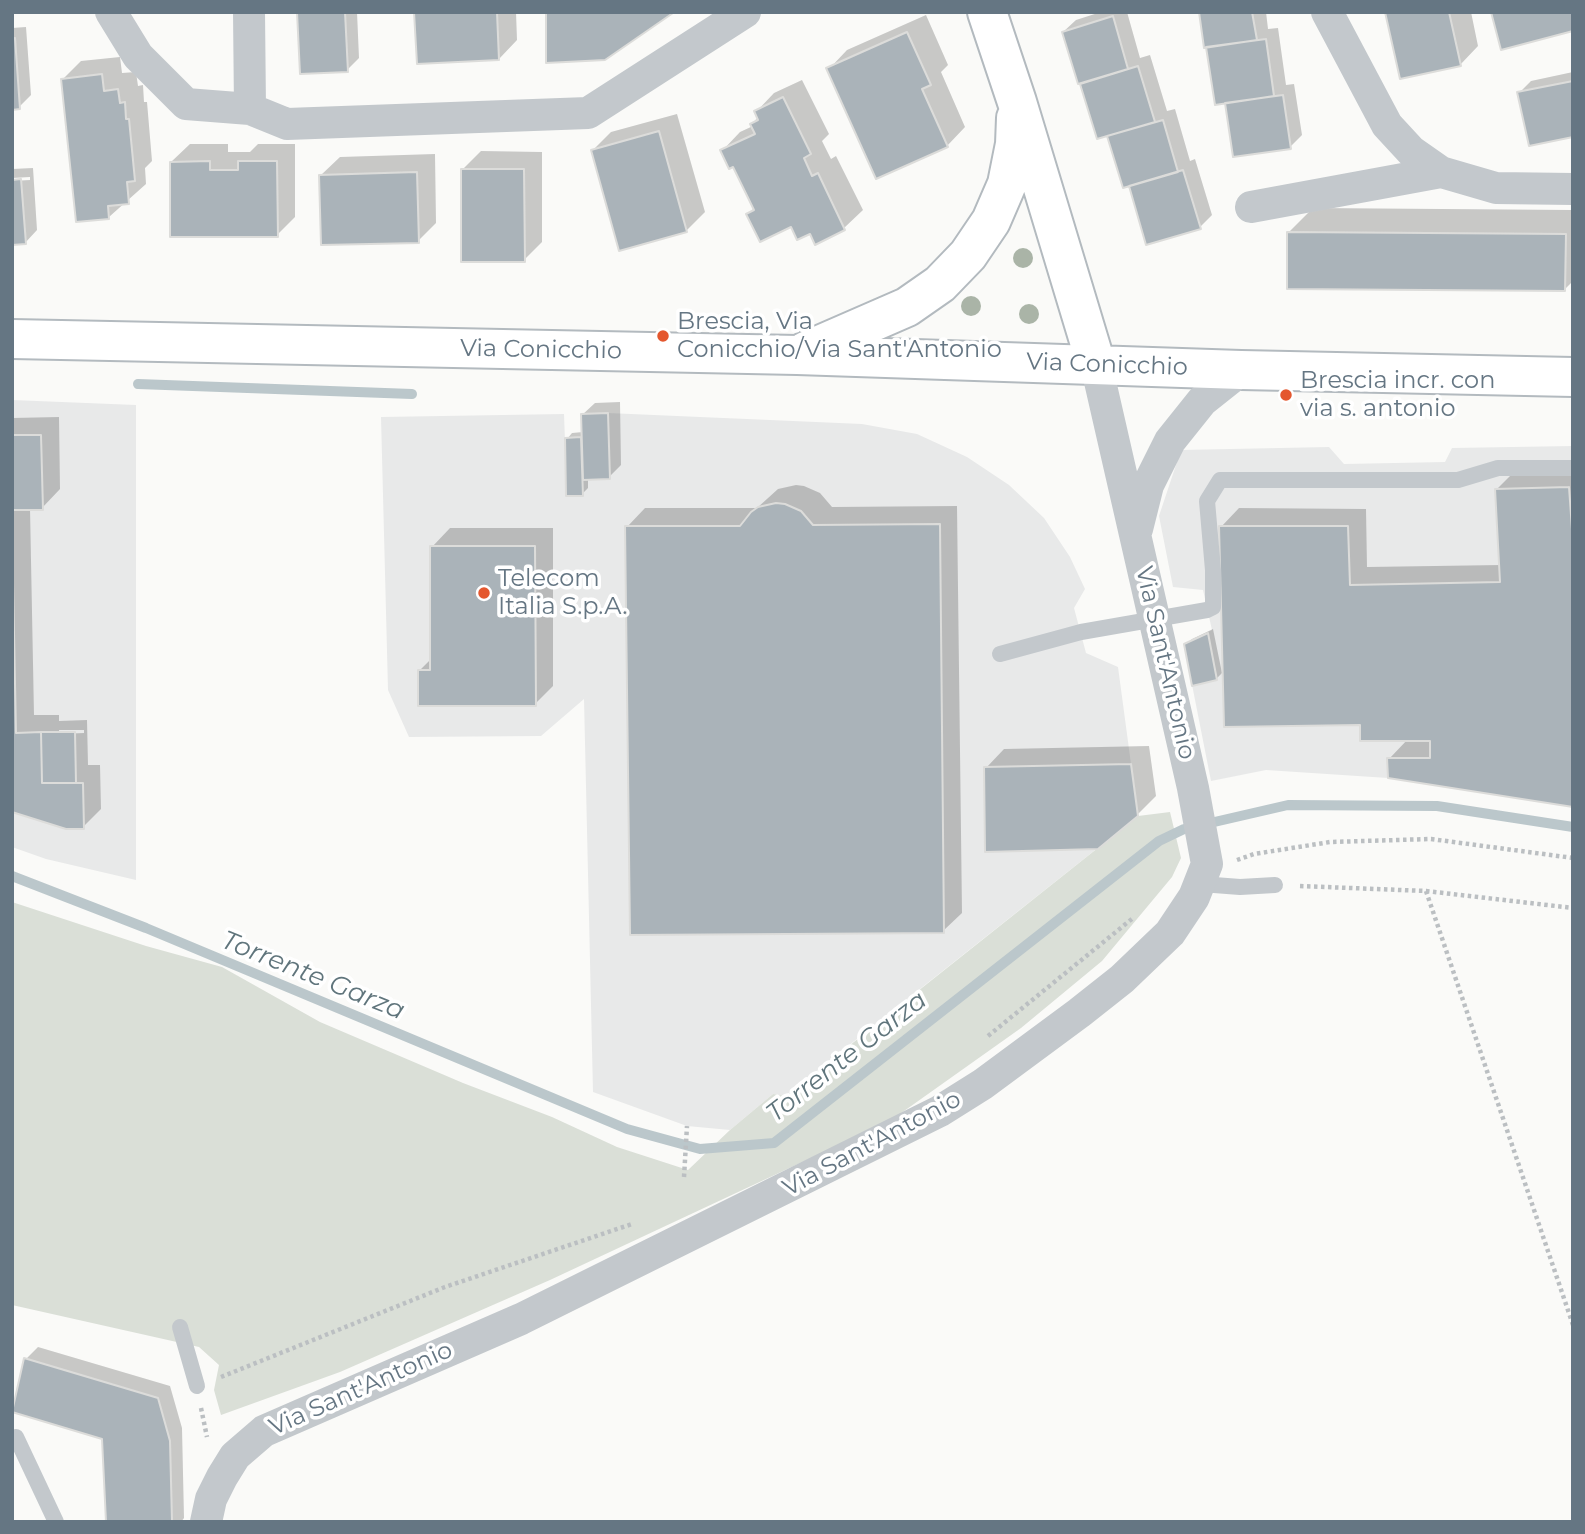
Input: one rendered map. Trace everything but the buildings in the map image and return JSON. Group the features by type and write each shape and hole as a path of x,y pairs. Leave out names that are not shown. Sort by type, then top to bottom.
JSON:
{"main road":[{"path":"991,14 1096,365"},
{"path":"797,355 907,307 940,284 968,255 991,221 1007,184 1015,144 1017,102"},
{"name":"Via Conicchio","path":"12,339 797,355 1241,370 1573,377"}],"street":[{"path":"111,12 138,56 186,104 250,110 287,124 588,113 745,12"},
{"path":"248,12 250,110"},
{"path":"1327,12 1387,125 1411,151 1441,172 1496,188 1573,189"},
{"path":"1251,207 1441,172"},
{"name":"Via Sant'Antonio","path":"206,1522 211,1499 235,1456 264,1431 521,1319 940,1111 983,1084 1122,979 1170,933 1205,873 1193,788 1096,365"},
{"name":"Via Sant'Antonio","path":"1136,534 1148,485 1170,441 1202,401 1241,370"}],"lane":[{"path":"1000,654 1081,632 1213,607 1213,570 1206,501 1220,480 1458,480 1498,468 1573,468"},
{"path":"1205,873 1240,887 1275,885"},
{"path":"180,1327 197,1387"},
{"path":"16,1437 55,1522"}],"path":[{"path":"1205,873 1254,855 1330,842 1431,839 1573,858"},
{"path":"1275,885 1426,891 1573,908"},
{"path":"1426,891 1573,1325"},
{"path":"987,1036 1134,918"},
{"path":"684,1177 687,1126"},
{"path":"197,1387 445,1287 641,1221"}],"shaded area":[{"path":"12,400 136,405 136,880 46,859 12,847"},
{"path":"608,413 862,424 917,434 967,457 1009,485 1044,518 1070,557 1085,589 1074,608 1086,653 1118,667 1138,816 785,1096 773,1094 730,1130 687,1126 593,1092 584,699 541,736 409,737 388,690 381,417 564,414 567,496 583,495 583,480 610,479"},
{"path":"1573,446 1573,807 1388,778 1266,770 1211,781 1184,644 1212,630 1203,590 1173,587 1159,516 1181,450 1329,447 1344,464 1445,462 1452,448"},
{"path":"1170,812 1181,858 1172,877 1102,961 1021,1028 890,1121 550,1280 340,1372 221,1415 214,1390 219,1365 199,1347 12,1305 12,902 146,946 222,967 320,1022 463,1083 552,1117 617,1147 688,1170 773,1094 786,1096 1138,816"}],"waterway":[{"path":"138,384 412,394"},
{"name":"Torrente Garza","path":"12,876 146,928 627,1129 700,1149 774,1143 1159,841 1184,829 1288,805 1437,806 1573,827"}],"place":[{"name":"Brescia, Via Conicchio/Via Sant'Antonio","path":"663,336"},
{"name":"Brescia incr. con via s. antonio","path":"1286,395"},
{"name":"Telecom Italia S.p.A.","path":"484,593"}]}
